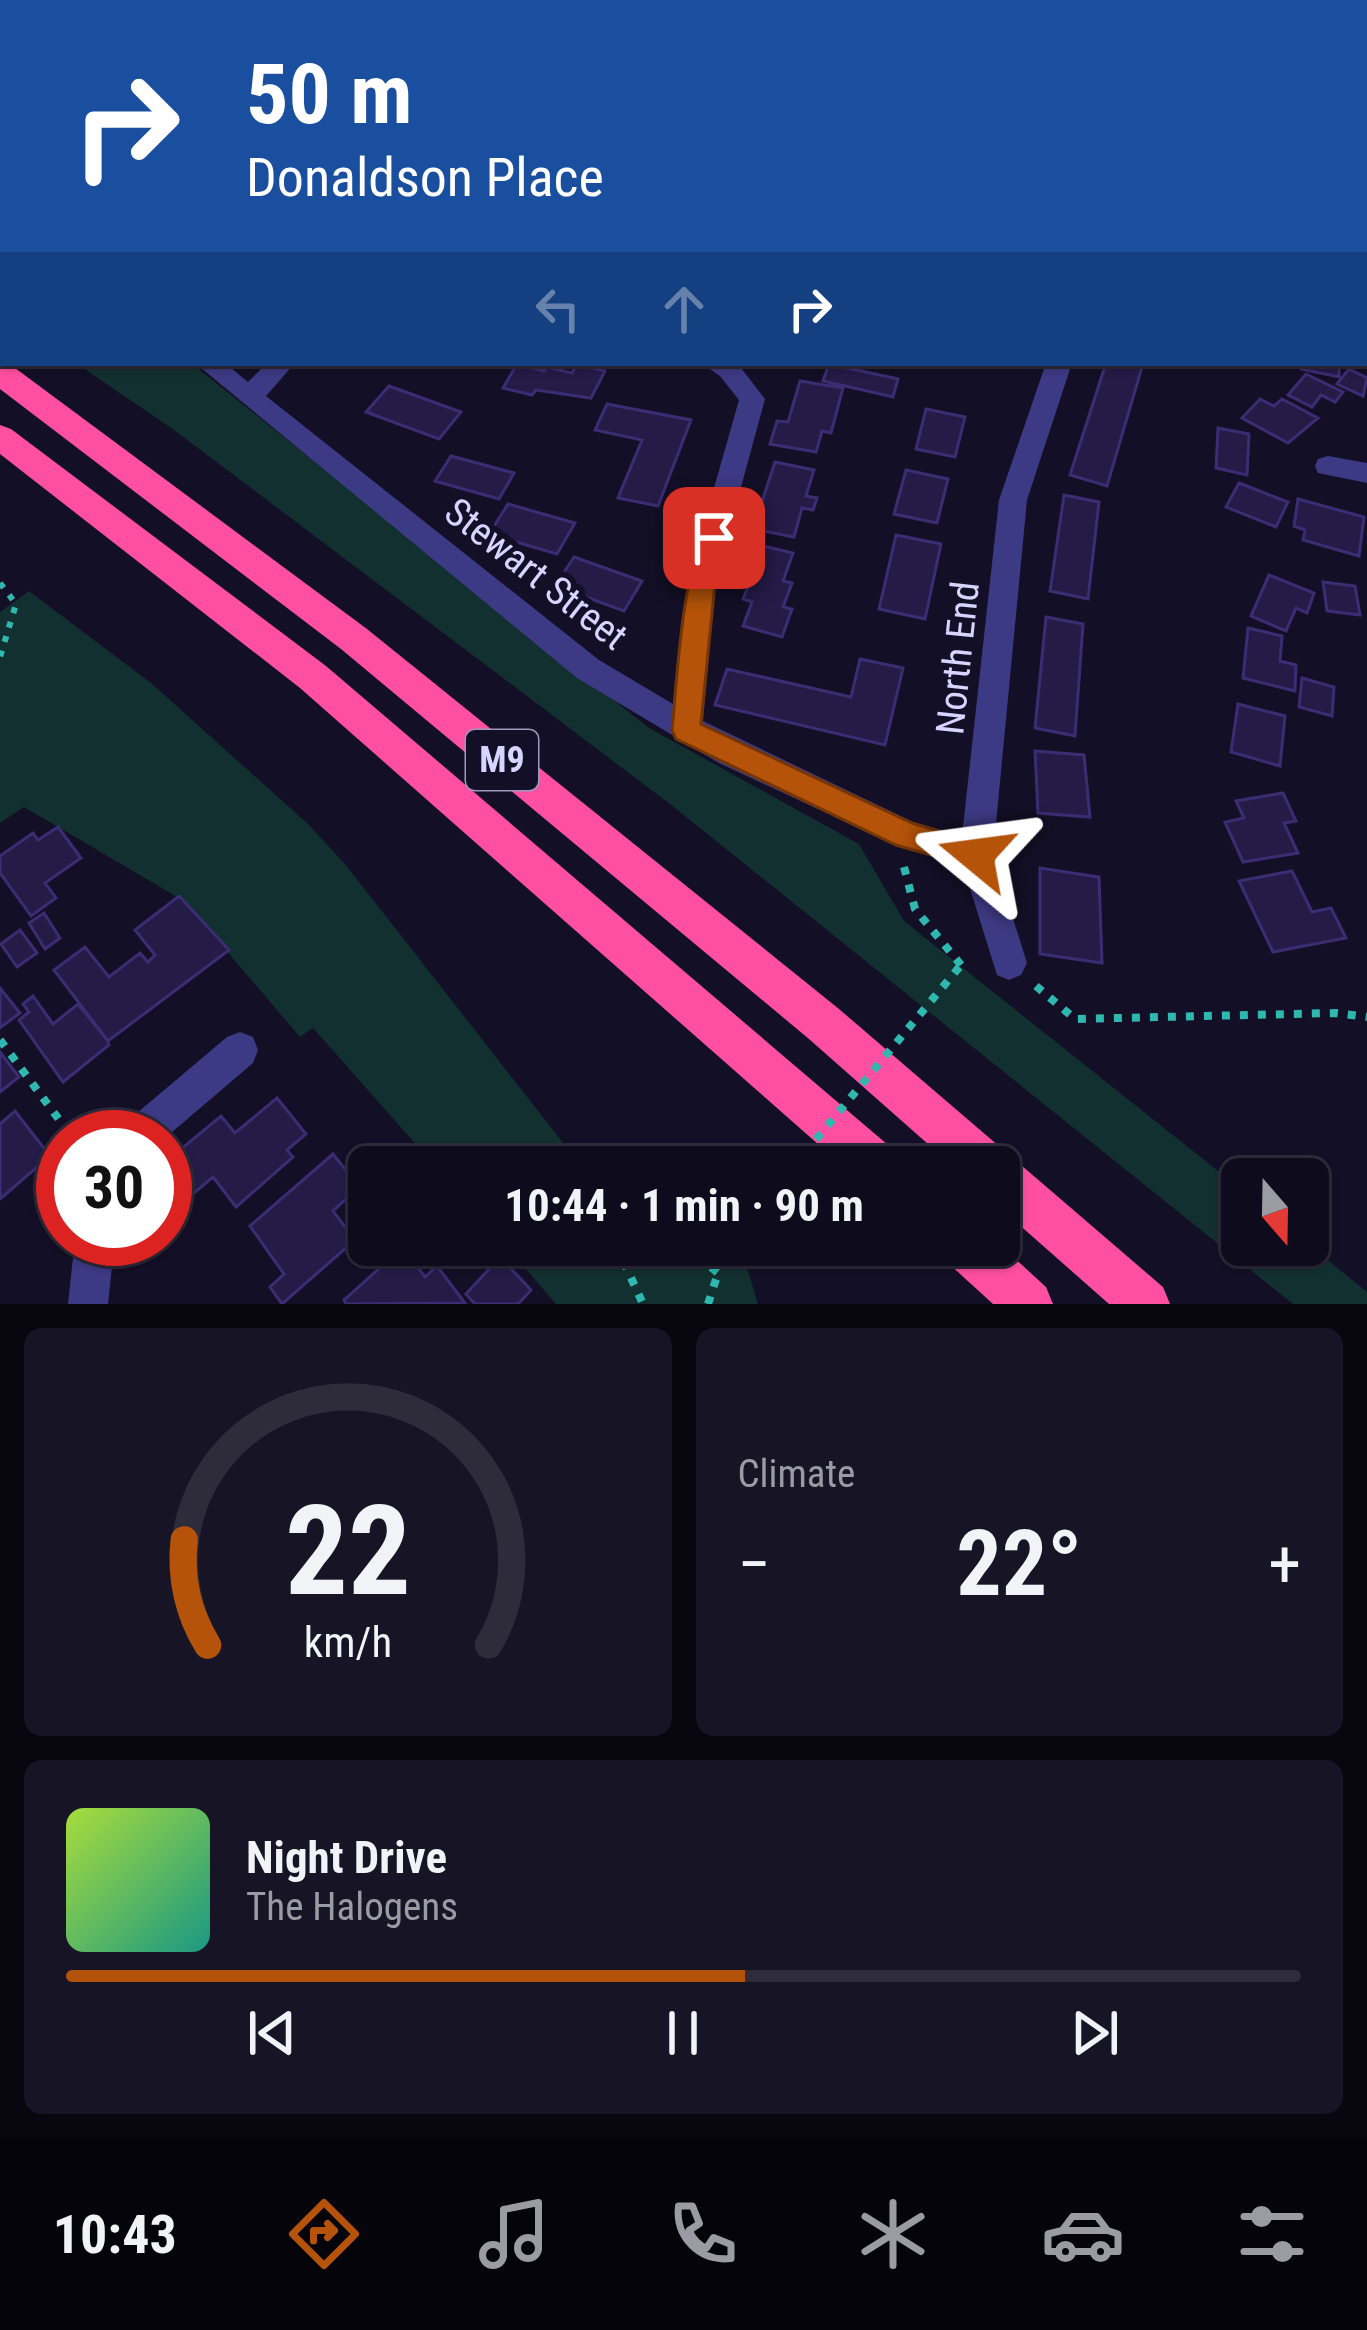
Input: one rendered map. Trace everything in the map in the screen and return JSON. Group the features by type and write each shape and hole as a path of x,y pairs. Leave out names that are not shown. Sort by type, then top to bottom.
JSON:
{"highway":[{"name":"M9","path":"0,373 353,639 824,1024 965,1146"},
{"name":"M9","path":"0,437 313,677 855,1146"},
{"path":"1020,1194 1146,1304"},
{"path":"987,1266 1029,1304"}],"street":[{"name":"Stewart Street","path":"212,366 588,669 686,730 907,835 976,855"},
{"path":"250,396 279,366"},
{"path":"686,730 701,583 752,399 720,366"},
{"name":"North End","path":"1009,962 976,855 1013,500 1058,366"},
{"path":"1328,466 1367,473"},
{"path":"169,1110 240,1050"},
{"path":"88,1304 92,1266"}],"path":[{"path":"0,583 16,604 0,657"},
{"path":"810,1146 961,965 938,944 920,916 904,876 907,835"},
{"path":"1009,962 1075,1019 1336,1013 1367,1017"},
{"path":"0,1040 52,1110"},
{"path":"626,1266 643,1304"},
{"path":"709,1266 718,1273"},
{"path":"708,1304 721,1266"}],"green space":[{"path":"80,366 195,366 649,728 859,844 904,921 1221,1173 1221,1246 670,804 174,430"},
{"path":"29,591 151,683 309,825 345,864 566,1146 417,1146 313,1028 300,1037 184,901 24,807 0,823 0,612"},
{"path":"1329,1261 1367,1292 1367,1304 1293,1304 1246,1266 1329,1266"},
{"path":"523,1266 743,1266 758,1304 556,1304"}],"building":[{"path":"516,366 572,373 576,366 585,366 605,371 591,398 536,390 532,395 503,388"},
{"path":"828,366 898,379 893,397 823,381"},
{"path":"1105,366 1142,367 1107,486 1070,475"},
{"path":"1339,366 1339,377 1301,369"},
{"path":"1349,369 1367,378 1363,396 1337,384"},
{"path":"1306,374 1343,392 1335,402 1321,395 1312,407 1288,395"},
{"path":"800,381 843,388 831,433 822,431 816,452 770,444 777,421 788,422"},
{"path":"389,386 461,412 439,439 366,412"},
{"path":"1260,399 1274,406 1282,399 1318,418 1288,443 1242,418"},
{"path":"607,404 691,420 658,506 618,498 642,440 595,430"},
{"path":"926,409 965,417 955,457 916,449"},
{"path":"1218,428 1249,434 1247,475 1216,468"},
{"path":"451,456 514,473 499,499 435,481"},
{"path":"775,462 814,470 806,496 817,498 813,510 802,508 794,537 753,529"},
{"path":"906,470 948,479 937,523 894,514"},
{"path":"1239,483 1288,502 1276,527 1226,507"},
{"path":"1064,495 1099,502 1088,599 1050,591"},
{"path":"1298,499 1364,517 1359,556 1303,540 1305,530 1294,526"},
{"path":"508,504 575,523 557,554 489,534"},
{"path":"896,535 941,544 925,619 879,609"},
{"path":"747,542 793,553 783,581 792,583 783,607 792,609 782,637 743,626 752,602 743,599 752,577 735,573"},
{"path":"574,557 642,581 624,611 555,586"},
{"path":"1269,575 1314,593 1307,613 1296,608 1286,631 1251,616"},
{"path":"1323,582 1355,586 1360,615 1327,611"},
{"path":"1046,617 1083,624 1075,736 1035,728"},
{"path":"1248,628 1282,636 1280,661 1296,665 1295,691 1243,678"},
{"path":"860,659 903,668 885,745 715,705 727,669 851,697"},
{"path":"1302,678 1334,687 1332,716 1299,707"},
{"path":"1238,704 1285,716 1280,766 1231,752"},
{"path":"1035,751 1084,755 1090,817 1038,813"},
{"path":"1283,793 1296,821 1284,823 1298,853 1243,862 1225,822 1244,818 1236,801"},
{"path":"58,827 81,858 45,883 56,898 31,916 0,873 0,856 33,833 38,840"},
{"path":"1040,868 1099,877 1102,963 1040,954"},
{"path":"1292,871 1312,912 1331,908 1346,938 1273,952 1239,881"},
{"path":"179,896 229,950 108,1041 54,970 85,947 109,977 140,953 148,962 155,955 135,930"},
{"path":"44,913 60,938 45,949 29,923"},
{"path":"20,930 37,953 17,967 1,944"},
{"path":"0,988 20,1013 0,1028"},
{"path":"33,996 53,1024 78,1004 108,1041 109,1045 63,1082 19,1020 29,1012 23,1004"},
{"path":"0,1052 19,1077 0,1092"},
{"path":"277,1098 306,1134 287,1150 293,1157 236,1207 213,1177 192,1190 192,1140 221,1116 235,1133"},
{"path":"15,1111 36,1138 36,1168 0,1199 0,1124"},
{"path":"333,1154 348,1173 348,1197 333,1211 348,1231 348,1246 282,1304 270,1287 284,1274 250,1226"},
{"path":"382,1266 417,1266 425,1277 437,1266 465,1303 346,1304 344,1300"},
{"path":"492,1266 508,1266 531,1290 518,1304 475,1304 466,1294"}],"route":[{"path":"714,538 701,583 686,730 907,835 976,855"}]}
